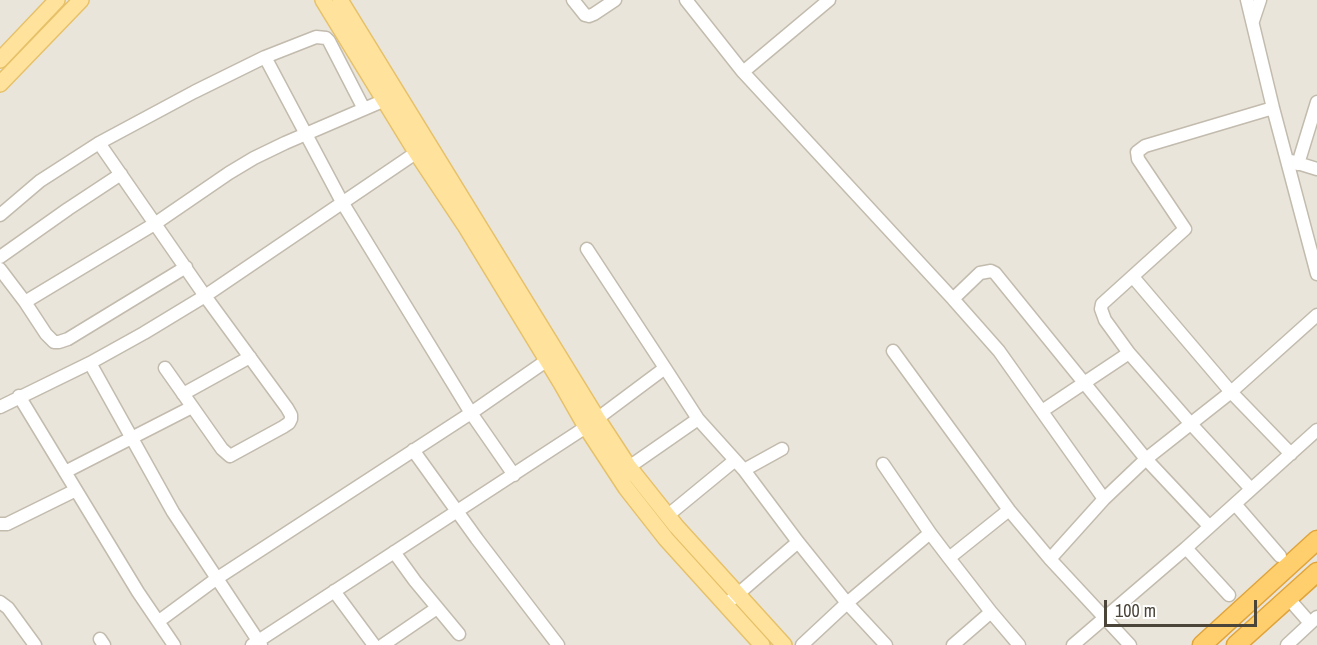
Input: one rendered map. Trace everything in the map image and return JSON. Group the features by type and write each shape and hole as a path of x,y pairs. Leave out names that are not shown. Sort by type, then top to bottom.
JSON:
{"highway":[{"path":"1202,645 1317,540"},
{"path":"1236,645 1317,572"}],"main road":[{"path":"0,60 57,0"},
{"path":"0,84 81,0"},
{"path":"324,0 385,100 422,148 591,422 626,488 666,539 762,645"},
{"path":"340,0 466,227 561,383 667,516 784,645"}],"street":[{"path":"573,0 585,15 589,16 615,0"},
{"path":"686,0 743,72 999,351 1104,499"},
{"path":"743,72 830,0"},
{"path":"1247,0 1273,108 1293,162 1314,251 1317,274"},
{"path":"1253,21 1260,0"},
{"path":"0,215 40,181 99,143 265,57 316,37 326,38 329,41 364,109"},
{"path":"265,57 342,202 471,413 514,475"},
{"path":"26,302 156,223 254,158 385,100"},
{"path":"1293,162 1317,102"},
{"path":"1251,489 1129,353 1101,309 1102,304 1185,229 1138,159 1137,152 1144,146 1273,108"},
{"path":"99,143 291,415 291,419 289,423 230,456 222,449 165,368"},
{"path":"0,406 90,363 205,296 422,148"},
{"path":"1293,162 1317,170"},
{"path":"0,257 122,174"},
{"path":"587,249 698,419 744,470 847,603 886,645"},
{"path":"0,269 26,302 46,334 54,342 59,342 68,339 186,267"},
{"path":"953,299 980,273 985,271 995,273 1146,459 1209,526"},
{"path":"1133,277 1231,392 1291,454"},
{"path":"1050,559 1104,499 1146,459 1231,392 1317,315"},
{"path":"893,351 1010,510 1050,559 1130,645"},
{"path":"1042,411 1129,353"},
{"path":"183,394 250,357"},
{"path":"159,621 216,579 471,413 546,361"},
{"path":"90,363 173,512 257,644 334,591 514,475 665,368"},
{"path":"19,396 138,592 174,645"},
{"path":"65,472 192,406"},
{"path":"630,467 698,419"},
{"path":"1073,645 1186,548 1317,430"},
{"path":"744,470 782,449"},
{"path":"413,450 456,511 558,645"},
{"path":"667,516 734,461"},
{"path":"883,464 930,533 1019,645"},
{"path":"0,524 7,524 76,490"},
{"path":"1234,504 1280,556"},
{"path":"949,558 1010,510"},
{"path":"802,645 847,603 930,533"},
{"path":"725,605 798,542"},
{"path":"1186,548 1229,595"},
{"path":"394,552 459,634"},
{"path":"334,591 374,645"},
{"path":"1287,645 1315,619 1288,598"},
{"path":"0,602 8,608 35,645"},
{"path":"383,645 437,608"},
{"path":"953,645 991,612"}],"shaded area":[{"path":"0,0 1317,0 1317,645 0,645"}]}
